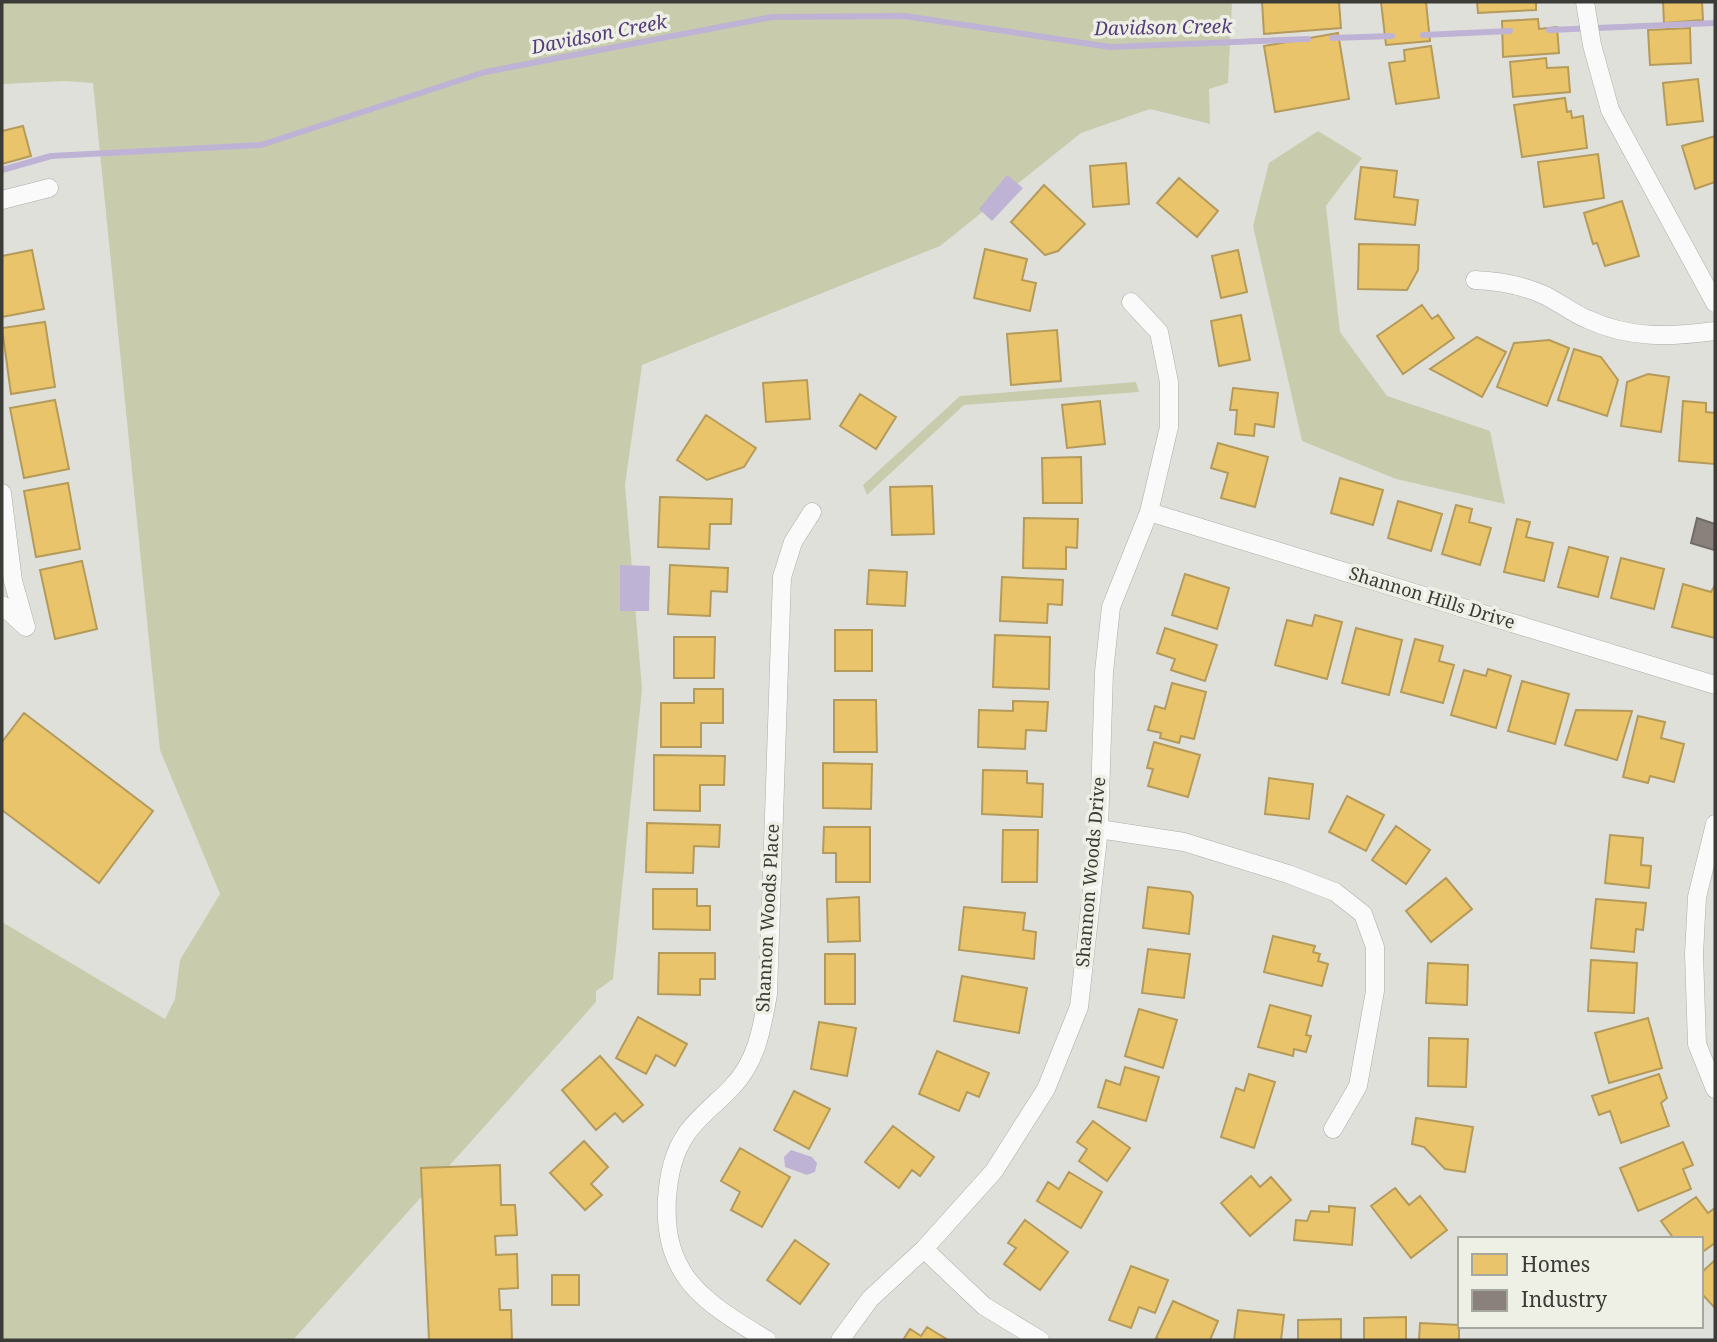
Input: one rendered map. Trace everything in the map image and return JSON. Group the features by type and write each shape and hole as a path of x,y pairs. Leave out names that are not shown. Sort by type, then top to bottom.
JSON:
{"street":[{"path":"1586,2 1592,45 1610,110 1715,303"},
{"path":"2,201 49,188"},
{"path":"1475,280 1505,282 1542,295 1587,319 1625,332 1669,337 1715,331"},
{"name":"Shannon Woods Drive","path":"840,1340 870,1299 924,1249 994,1171 1046,1089 1079,1007 1099,829 1104,672 1111,607 1149,512 1169,427 1169,382 1158,332 1131,302"},
{"path":"2,493 13,581 26,627 2,605"},
{"name":"Shannon Woods Place","path":"767,1340 720,1311 693,1286 673,1256 665,1221 673,1157 688,1131 735,1084 747,1067 763,1027 768,994 782,577 793,542 812,512"},
{"name":"Shannon Hills Drive","path":"1149,512 1715,685"},
{"path":"1715,824 1697,897 1694,954 1697,1044 1715,1089"},
{"path":"1099,829 1184,842 1288,874 1335,892 1363,914 1376,947 1376,991 1358,1086 1333,1129"},
{"path":"924,1249 984,1306 1040,1340"}],"green space":[{"path":"2,2 1232,2 1228,83 1209,89 1210,124 1150,109 1081,133 940,246 642,365 625,485 642,689 613,979 596,991 596,1002 293,1340 2,1340 2,922 165,1019 175,999 180,960 220,894 160,750 93,83 65,81 2,84"},
{"path":"1318,131 1362,158 1326,206 1340,332 1387,396 1490,431 1505,504 1396,479 1302,441 1253,226 1269,163"},
{"path":"1136,382 1139,392 964,405 867,495 863,485 960,396"}],"shaded area":[{"path":"1007,175 1023,188 992,221 979,209"},
{"path":"620,565 650,566 649,611 620,611"},
{"path":"791,1150 812,1157 817,1163 815,1172 807,1175 785,1167 784,1157"}],"building: Homes":[{"path":"1262,2 1339,2 1341,28 1264,34"},
{"path":"1381,2 1426,2 1430,41 1386,45"},
{"path":"1477,2 1536,2 1536,10 1478,13"},
{"path":"1663,2 1702,2 1703,20 1664,23"},
{"path":"1538,19 1539,29 1557,27 1559,53 1503,57 1502,21"},
{"path":"1690,28 1691,63 1650,65 1648,30"},
{"path":"1338,33 1349,99 1275,112 1264,46"},
{"path":"1431,46 1439,98 1396,104 1389,63 1405,61 1404,50"},
{"path":"1546,58 1547,68 1568,67 1570,92 1513,97 1510,62"},
{"path":"1698,79 1703,121 1667,125 1663,83"},
{"path":"1565,98 1567,112 1571,111 1572,118 1583,116 1587,148 1522,157 1514,105"},
{"path":"23,126 31,156 2,164 2,131"},
{"path":"1715,136 1715,182 1695,189 1682,146"},
{"path":"1598,154 1604,198 1544,207 1538,162"},
{"path":"1126,163 1129,204 1093,207 1090,166"},
{"path":"1361,167 1397,171 1394,197 1418,200 1415,225 1355,219"},
{"path":"1179,178 1218,211 1197,237 1157,203"},
{"path":"1044,185 1085,224 1058,251 1045,255 1011,222"},
{"path":"1622,201 1639,256 1605,266 1597,243 1593,244 1584,213"},
{"path":"1359,244 1419,245 1418,270 1407,290 1358,289"},
{"path":"985,249 1027,259 1022,280 1036,283 1030,311 974,298"},
{"path":"32,250 44,309 2,317 2,256"},
{"path":"1238,250 1247,292 1221,298 1212,256"},
{"path":"1422,305 1432,319 1438,315 1454,338 1403,374 1377,336"},
{"path":"1241,315 1250,360 1219,366 1211,321"},
{"path":"45,322 55,387 11,394 2,328"},
{"path":"1057,330 1061,381 1011,385 1007,334"},
{"path":"1477,337 1506,352 1482,397 1430,369"},
{"path":"1549,340 1569,348 1547,406 1497,387 1514,343"},
{"path":"1574,349 1601,357 1618,380 1607,416 1558,400"},
{"path":"1648,374 1669,377 1661,432 1621,426 1627,382"},
{"path":"807,380 810,419 766,422 763,383"},
{"path":"1233,388 1278,393 1274,427 1255,424 1254,436 1235,434 1237,410 1230,410"},
{"path":"860,394 896,417 876,449 840,426"},
{"path":"55,400 69,469 24,478 10,408"},
{"path":"1100,401 1105,444 1067,448 1062,405"},
{"path":"1683,401 1706,403 1706,412 1715,413 1715,464 1679,461"},
{"path":"706,415 756,448 744,467 707,480 677,460"},
{"path":"1218,443 1268,457 1255,507 1221,498 1228,473 1211,468"},
{"path":"1081,457 1082,503 1043,503 1042,458"},
{"path":"1340,478 1383,490 1373,525 1331,513"},
{"path":"68,483 80,549 36,557 24,491"},
{"path":"932,486 934,534 892,535 890,487"},
{"path":"660,497 732,499 731,524 710,524 709,549 658,547"},
{"path":"1398,501 1442,514 1431,551 1388,538"},
{"path":"1456,505 1472,509 1469,522 1491,528 1480,565 1442,554"},
{"path":"1024,518 1078,519 1077,548 1066,547 1066,569 1023,568"},
{"path":"1517,519 1530,522 1526,537 1553,543 1544,581 1504,572"},
{"path":"1569,547 1608,557 1598,597 1558,587"},
{"path":"1621,558 1664,569 1654,609 1611,598"},
{"path":"82,561 97,629 55,639 40,570"},
{"path":"670,565 728,568 727,592 711,591 710,616 668,614"},
{"path":"869,570 907,572 905,606 867,604"},
{"path":"1185,574 1229,588 1217,629 1172,615"},
{"path":"1002,577 1063,580 1062,605 1048,604 1047,623 1000,621"},
{"path":"1683,584 1711,592 1715,585 1715,638 1672,627"},
{"path":"1315,615 1342,622 1327,679 1275,665 1287,620 1312,626"},
{"path":"1165,628 1217,645 1205,681 1171,670 1175,659 1157,653"},
{"path":"1356,628 1402,640 1389,695 1342,683"},
{"path":"835,630 872,630 872,671 835,671"},
{"path":"995,635 1050,637 1049,689 993,687"},
{"path":"674,637 715,637 714,678 674,678"},
{"path":"1415,639 1443,646 1439,661 1454,665 1443,703 1401,692"},
{"path":"1488,669 1511,676 1496,728 1451,715 1464,670 1486,676"},
{"path":"1522,681 1569,694 1555,744 1508,731"},
{"path":"1172,683 1206,692 1194,739 1181,736 1179,743 1160,738 1161,733 1148,730 1155,706 1165,709"},
{"path":"694,689 723,689 723,723 701,723 701,747 661,747 661,703 694,703"},
{"path":"834,700 876,700 877,752 834,752"},
{"path":"1013,701 1048,702 1046,731 1026,730 1025,749 978,747 979,710 1013,711"},
{"path":"1576,710 1632,711 1617,760 1565,745"},
{"path":"24,713 153,811 99,883 2,810 2,742"},
{"path":"1638,716 1665,722 1661,738 1684,744 1674,782 1650,776 1648,783 1623,777"},
{"path":"1154,742 1200,755 1188,797 1148,786 1153,769 1147,768"},
{"path":"654,755 725,756 724,785 700,785 700,811 654,810"},
{"path":"823,763 872,764 871,809 823,808"},
{"path":"983,770 1027,771 1027,783 1043,784 1042,817 982,814"},
{"path":"1269,778 1313,784 1309,819 1265,814"},
{"path":"1347,796 1384,815 1366,851 1329,832"},
{"path":"647,823 720,825 719,847 694,846 693,873 646,872"},
{"path":"1396,826 1430,850 1406,884 1372,860"},
{"path":"824,827 870,827 870,882 836,882 836,853 823,853"},
{"path":"1003,830 1038,830 1037,882 1002,882"},
{"path":"1610,835 1643,838 1641,865 1651,866 1649,888 1605,883"},
{"path":"1446,878 1472,909 1431,942 1406,911"},
{"path":"1148,887 1190,892 1193,896 1189,934 1143,928"},
{"path":"653,889 697,889 697,906 710,906 710,930 653,929"},
{"path":"859,897 860,941 828,942 827,899"},
{"path":"1596,899 1646,903 1643,930 1636,929 1634,952 1591,948"},
{"path":"964,907 1025,913 1023,930 1036,932 1034,959 959,950"},
{"path":"1273,936 1315,946 1313,952 1320,954 1318,961 1328,964 1322,986 1264,972"},
{"path":"1148,949 1190,954 1184,998 1142,993"},
{"path":"659,953 715,953 715,979 700,979 700,995 658,994"},
{"path":"825,954 855,954 855,1004 825,1004"},
{"path":"1591,960 1637,963 1634,1013 1588,1011"},
{"path":"1428,963 1468,965 1467,1005 1426,1003"},
{"path":"962,976 1027,988 1019,1033 954,1021"},
{"path":"1270,1005 1311,1016 1306,1035 1311,1036 1306,1052 1294,1049 1293,1056 1258,1047"},
{"path":"1139,1009 1177,1020 1163,1068 1125,1056"},
{"path":"638,1017 687,1044 675,1066 656,1055 646,1074 616,1058"},
{"path":"1648,1018 1662,1068 1609,1083 1595,1033"},
{"path":"819,1022 856,1028 847,1076 811,1069"},
{"path":"1429,1038 1468,1039 1466,1087 1428,1086"},
{"path":"937,1051 989,1073 979,1097 967,1092 959,1111 919,1094"},
{"path":"600,1056 643,1105 623,1122 615,1113 596,1130 562,1090"},
{"path":"1125,1067 1159,1077 1146,1121 1098,1107 1106,1080 1120,1085"},
{"path":"1249,1074 1275,1082 1254,1148 1221,1137 1236,1088 1244,1091"},
{"path":"1659,1074 1667,1098 1661,1103 1669,1126 1621,1143 1610,1111 1599,1115 1592,1096"},
{"path":"794,1091 830,1109 809,1149 774,1130"},
{"path":"1416,1118 1473,1127 1465,1172 1445,1169 1424,1147 1412,1144"},
{"path":"1093,1121 1130,1148 1107,1181 1079,1161 1087,1149 1077,1142"},
{"path":"893,1126 934,1157 920,1176 912,1170 899,1188 865,1162"},
{"path":"584,1141 608,1167 591,1184 602,1195 585,1210 550,1173"},
{"path":"1683,1142 1693,1165 1683,1169 1691,1189 1638,1211 1620,1168"},
{"path":"740,1148 790,1177 762,1227 731,1210 740,1192 721,1181"},
{"path":"500,1165 501,1205 515,1205 517,1235 495,1236 496,1255 517,1254 518,1288 499,1289 500,1310 511,1310 512,1340 429,1340 421,1168"},
{"path":"1069,1172 1102,1192 1081,1228 1037,1201 1048,1182 1059,1189"},
{"path":"1251,1176 1260,1187 1271,1177 1291,1200 1250,1236 1221,1203"},
{"path":"1395,1188 1409,1205 1420,1196 1447,1230 1411,1258 1371,1206"},
{"path":"1696,1197 1708,1213 1715,1208 1715,1243 1703,1252 1703,1237 1673,1237 1661,1221"},
{"path":"1329,1206 1355,1208 1352,1245 1294,1240 1296,1220 1307,1221 1311,1211 1329,1212"},
{"path":"1025,1220 1068,1252 1040,1290 1004,1264 1016,1248 1008,1243"},
{"path":"795,1240 829,1264 800,1304 767,1280"},
{"path":"1715,1260 1715,1308 1703,1295 1703,1271"},
{"path":"1131,1266 1168,1280 1155,1313 1139,1307 1131,1328 1109,1320"},
{"path":"552,1275 579,1275 579,1305 552,1305"},
{"path":"1173,1301 1218,1321 1210,1340 1156,1338"},
{"path":"1238,1310 1284,1315 1281,1340 1234,1340"},
{"path":"1406,1317 1406,1340 1364,1340 1364,1318"},
{"path":"1341,1319 1341,1340 1298,1340 1298,1320"},
{"path":"1420,1323 1458,1325 1459,1340 1419,1340"},
{"path":"927,1327 948,1340 903,1340 910,1329 921,1336"}],"building: Industry":[{"path":"1697,518 1715,524 1714,550 1691,543"}],"waterway":[{"name":"Davidson Creek","path":"2,170 51,156 261,145 485,72 772,17 905,16 1110,47 1308,39"},
{"name":"Davidson Creek","path":"1549,30 1715,23"},
{"name":"Davidson Creek","path":"1423,35 1510,31"},
{"name":"Davidson Creek","path":"1332,38 1392,36"}]}
